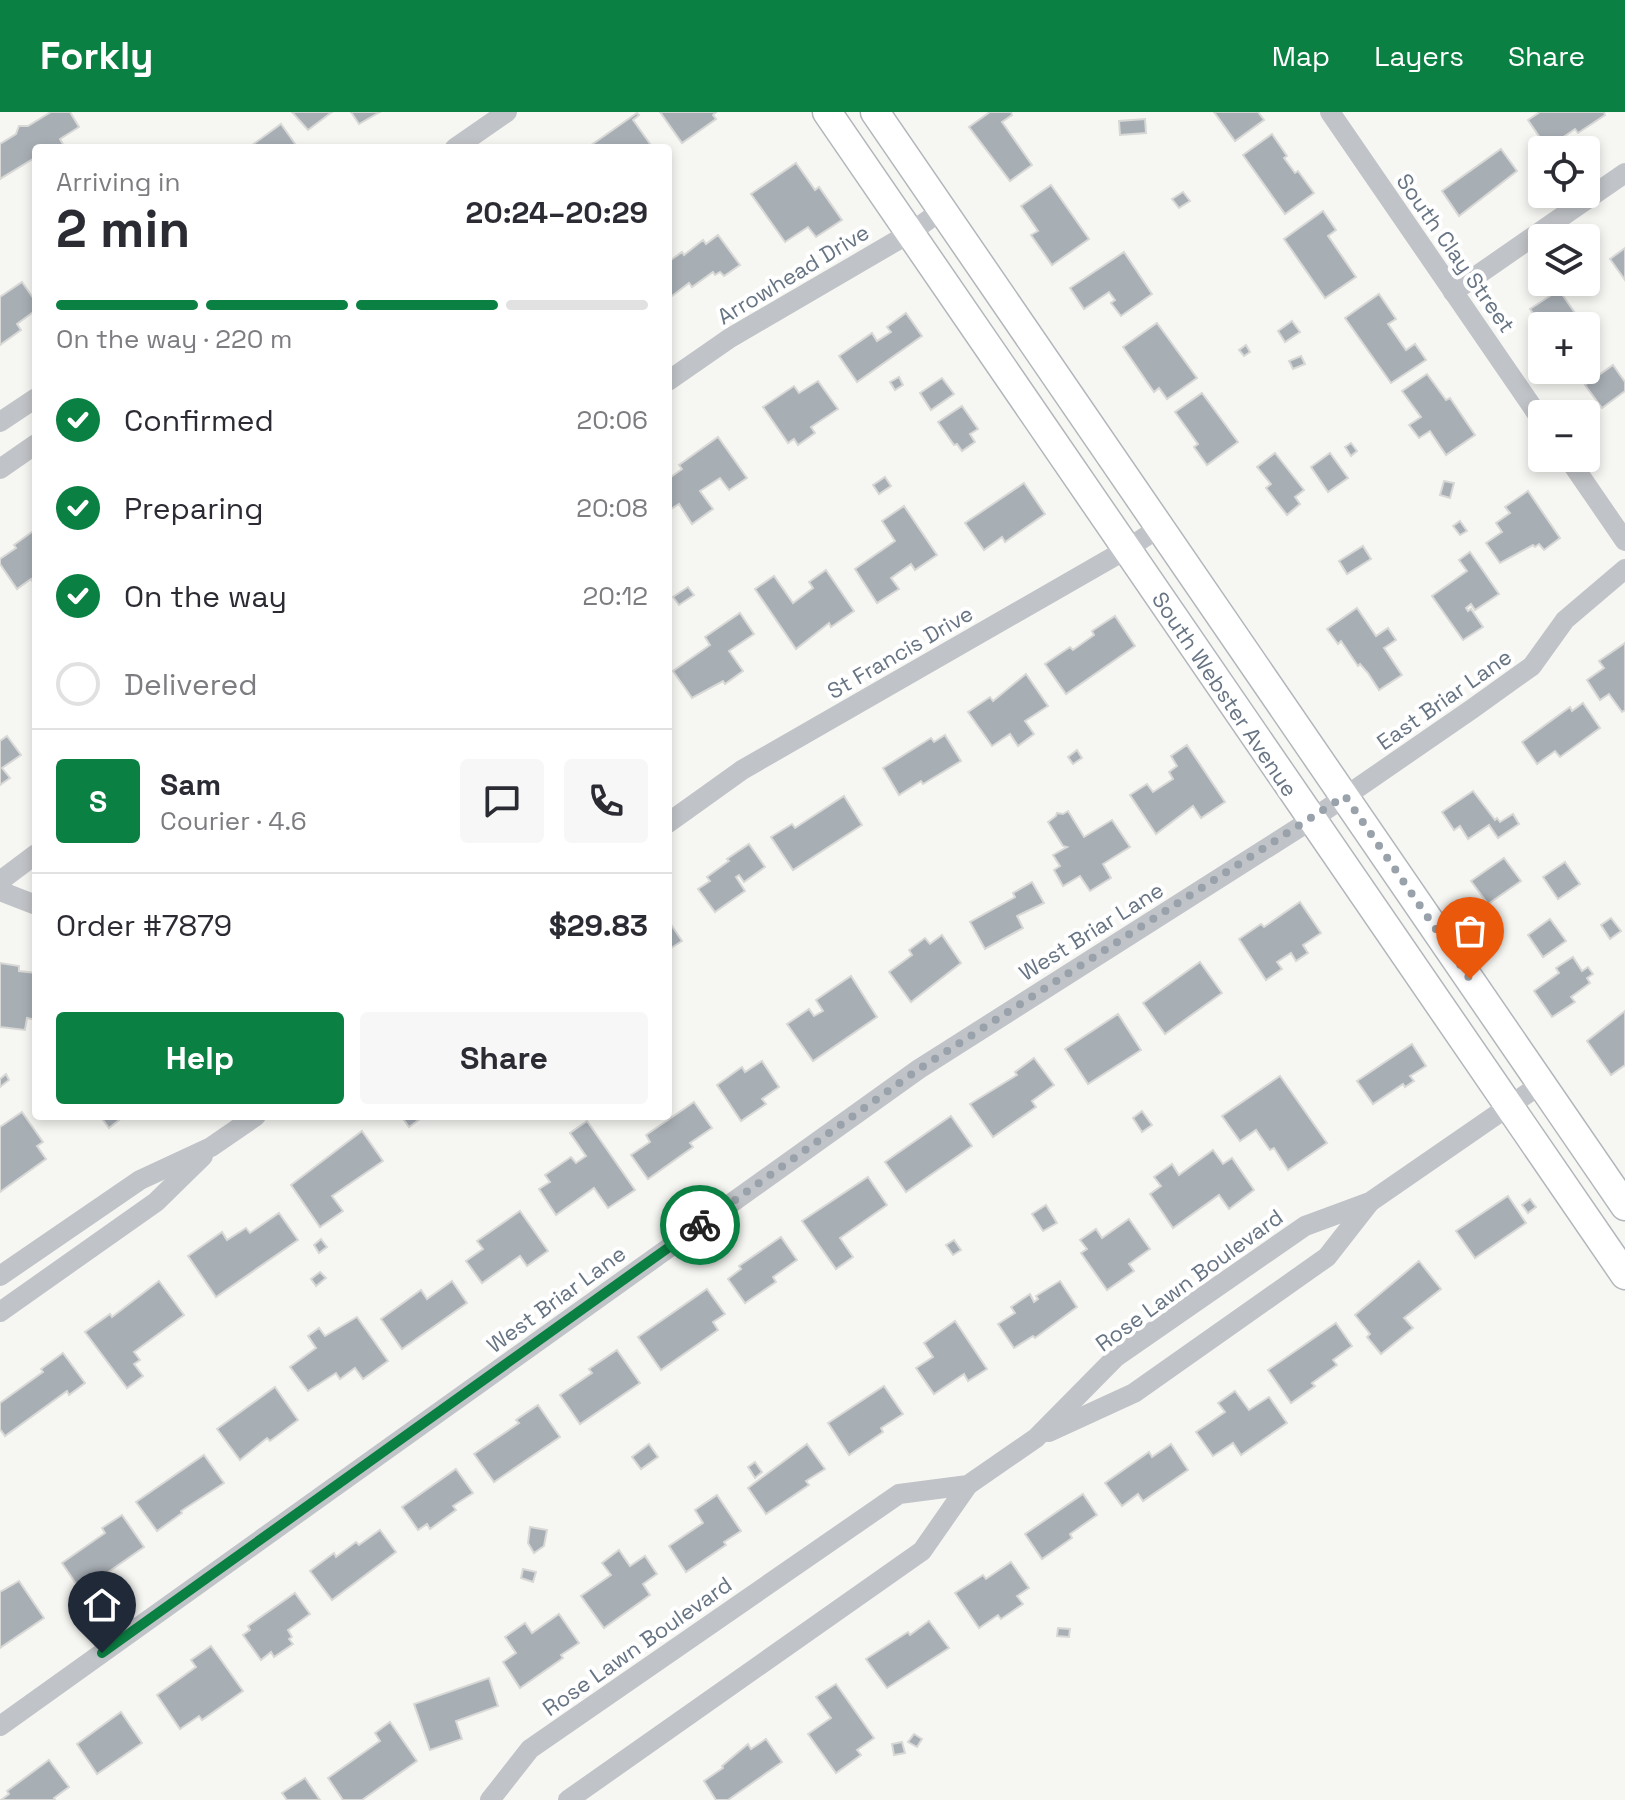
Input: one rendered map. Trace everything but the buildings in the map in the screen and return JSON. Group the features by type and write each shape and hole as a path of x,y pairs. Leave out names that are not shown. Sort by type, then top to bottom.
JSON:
{"main road":[{"name":"South Webster Avenue","path":"827,112 1625,1275"},
{"name":"South Webster Avenue","path":"875,112 1625,1206"}],"street":[{"path":"461,144 507,112"},
{"name":"South Clay Street","path":"1330,112 1528,401"},
{"path":"1453,292 1625,173"},
{"name":"Arrowhead Drive","path":"672,378 730,338 910,233 942,210"},
{"path":"0,422 32,401"},
{"path":"0,469 32,447"},
{"path":"1578,472 1625,541"},
{"name":"St Francis Drive","path":"672,820 742,770 1127,549 1160,527"},
{"name":"East Briar Lane","path":"1311,820 1532,666 1565,620 1625,569"},
{"name":"West Briar Lane","path":"0,1726 919,1069 1311,820"},
{"path":"0,881 32,857"},
{"path":"0,891 32,903"},
{"name":"Rose Lawn Boulevard","path":"490,1800 530,1749 899,1494 968,1485 1036,1438 1116,1357 1305,1226 1370,1202 1541,1084"},
{"path":"0,1276 140,1180 211,1147 250,1120"},
{"path":"0,1312 156,1202 211,1147"},
{"path":"1036,1438 1134,1393 1327,1257 1370,1202"},
{"path":"568,1800 922,1551 968,1485"}],"way so far":[{"path":"700,1225 919,1069 1345,796 1470,979"}],"route":[{"path":"102,1653 700,1225"}]}
